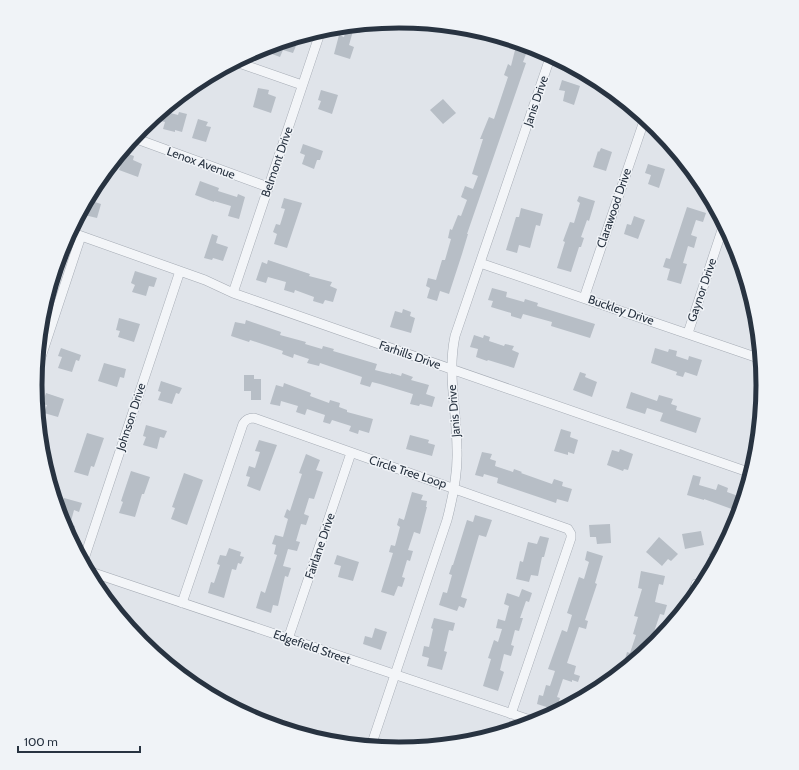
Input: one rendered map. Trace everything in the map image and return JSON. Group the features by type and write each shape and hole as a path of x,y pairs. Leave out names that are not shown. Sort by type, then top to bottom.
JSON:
{"street":[{"name":"Belmont Drive","path":"232,293 318,38"},
{"name":"Janis Drive","path":"373,741 447,520 454,488 457,449 451,368 455,336 549,61"},
{"path":"243,65 302,86"},
{"name":"Clarawood Drive","path":"584,298 643,124"},
{"name":"Lenox Avenue","path":"140,140 268,187"},
{"name":"Gaynor Drive","path":"688,333 722,231"},
{"name":"Farhills Drive","path":"76,234 205,280 232,293 746,471"},
{"path":"45,344 81,236"},
{"name":"Buckley Drive","path":"480,263 755,357"},
{"name":"Johnson Drive","path":"85,555 180,271"},
{"name":"Circle Tree Loop","path":"182,603 245,420 254,418 566,527 571,534 571,538 511,714"},
{"name":"Fairlane Drive","path":"288,639 351,453"},
{"name":"Edgefield Street","path":"97,574 526,719"}],"building":[{"path":"361,30 360,33 353,31"},
{"path":"353,31 349,45 354,47 350,59 334,54 339,35 344,37 345,32"},
{"path":"297,43 293,53 283,50 280,57 272,54 273,51"},
{"path":"516,48 527,52 523,62 526,63 467,234 449,294 440,291 437,301 427,298 430,288 426,286 428,278 436,280 442,260 445,260 451,239 448,238 450,229 452,230 458,215 461,216 467,200 461,197 465,186 473,189 478,176 472,174 483,139 480,139 489,117 494,119 508,77 504,75 508,64 511,66"},
{"path":"562,80 580,86 574,105 563,101 565,91 559,90"},
{"path":"258,88 269,90 268,94 276,97 271,113 253,107"},
{"path":"321,90 338,95 332,114 318,109 321,101 318,100"},
{"path":"443,99 456,113 443,124 430,110"},
{"path":"179,112 187,114 182,132 163,129 165,122 160,121 169,113 178,115"},
{"path":"198,119 208,122 206,126 211,127 206,142 192,138"},
{"path":"303,144 323,151 320,160 317,160 314,169 302,164 305,155 300,153"},
{"path":"601,148 612,152 606,171 593,167 598,151 599,152"},
{"path":"128,154 134,156 133,160 142,164 138,177 119,170 122,160"},
{"path":"648,164 665,169 659,188 648,184 651,175 645,173"},
{"path":"200,181 219,188 218,191 237,197 238,194 245,197 239,219 228,216 231,206 195,195"},
{"path":"579,196 595,201 589,221 587,220 581,237 584,238 581,247 579,247 571,272 557,268 565,242 563,241 570,222 574,223 580,203 577,201"},
{"path":"96,197 95,202 101,204 97,218 85,215"},
{"path":"284,198 302,203 287,248 274,244 277,234 273,232 276,224 280,225 285,209 281,208"},
{"path":"687,207 706,213 703,222 696,220 691,235 697,237 694,248 688,246 683,263 687,264 681,284 667,280 670,269 663,267 666,258 670,259"},
{"path":"521,208 543,214 540,226 536,225 530,248 519,245 517,253 506,250 516,217 519,217"},
{"path":"634,216 645,220 638,239 624,234 627,224 631,225"},
{"path":"212,234 218,236 216,243 228,247 223,261 213,258 212,260 204,258"},
{"path":"268,260 310,274 309,276 332,282 330,286 337,289 333,302 325,300 323,304 313,301 314,297 295,290 294,293 284,290 286,282 268,277 266,283 256,280 262,262 267,264"},
{"path":"135,271 157,278 154,287 149,286 146,296 132,292 135,285 131,283"},
{"path":"492,288 507,292 506,297 524,302 525,299 538,303 537,306 595,324 590,338 551,326 552,322 523,314 521,319 511,316 511,313 491,307 493,301 488,300"},
{"path":"403,309 411,312 410,316 415,318 411,333 390,327 395,311 402,313"},
{"path":"119,318 140,324 134,342 118,337 120,331 116,330"},
{"path":"246,320 281,332 280,335 306,342 305,344 322,349 323,346 334,349 333,351 377,364 375,370 401,376 402,373 413,377 411,380 429,385 426,394 435,397 432,407 420,404 419,406 410,404 413,394 372,382 370,387 360,384 362,377 320,363 319,366 307,363 309,359 294,354 293,358 282,354 283,351 250,340 249,342 231,336 235,322 245,324"},
{"path":"474,335 483,338 484,335 490,337 489,341 504,346 505,344 514,346 512,350 519,353 514,368 476,357 478,349 470,347"},
{"path":"61,348 81,355 79,361 76,360 72,372 58,368 62,357 58,356"},
{"path":"655,348 668,352 669,349 677,351 676,356 688,360 689,356 702,360 697,376 685,372 683,377 676,375 677,372 651,363"},
{"path":"104,363 126,369 124,378 120,377 117,387 98,381"},
{"path":"580,372 586,374 585,377 597,382 592,397 573,390"},
{"path":"244,375 254,375 254,379 261,379 261,400 251,400 251,391 244,391"},
{"path":"161,381 182,388 179,394 176,393 172,404 158,400 161,392 158,391"},
{"path":"284,383 311,393 310,396 329,403 330,400 340,403 339,407 347,410 347,412 373,419 369,433 359,430 358,434 349,431 351,426 332,420 330,424 323,422 325,415 307,409 305,415 296,412 298,406 281,401 280,406 270,404 276,385 283,387"},
{"path":"631,392 657,401 659,395 673,399 671,404 677,406 676,410 701,418 696,433 660,421 663,413 647,408 645,414 626,408"},
{"path":"46,393 64,399 58,417 44,413 47,405 43,404"},
{"path":"146,425 167,431 164,438 160,437 157,449 143,445 146,437 143,436"},
{"path":"561,429 571,432 570,437 578,440 574,454 568,452 568,455 554,451"},
{"path":"87,433 104,438 94,467 91,466 88,476 74,472"},
{"path":"410,435 429,440 428,443 435,445 432,456 406,449"},
{"path":"259,440 277,445 260,491 247,486 250,477 246,476 249,466 255,468 260,452 255,451"},
{"path":"620,449 633,454 628,470 624,469 623,471 607,465 612,450 619,452"},
{"path":"482,452 492,454 490,459 496,461 495,466 513,472 514,469 552,484 554,479 563,482 562,486 572,489 568,502 557,499 556,503 497,483 498,478 484,474 483,477 475,475"},
{"path":"306,454 320,460 316,470 323,472 314,499 309,498 304,514 309,516 306,525 301,524 296,541 300,542 297,551 288,549 283,566 291,568 288,577 285,576 278,606 273,605 271,613 256,608 261,591 265,593 277,555 274,554 276,545 272,544 275,535 283,537 288,519 284,517 287,509 290,511 302,474 299,473"},
{"path":"131,471 150,477 144,494 142,494 135,517 119,513 123,502 121,501"},
{"path":"184,473 203,480 187,525 171,519 175,508 172,507"},
{"path":"693,475 701,477 699,485 716,490 718,484 728,488 727,492 739,496 734,510 704,499 687,495"},
{"path":"412,492 423,495 421,500 427,501 427,507 420,534 414,532 408,550 413,551 410,561 407,560 402,577 405,578 402,587 398,586 394,596 381,592 393,553 389,552 391,545 395,546 400,527 397,525 399,518 404,520"},
{"path":"64,498 82,503 79,512 74,510 70,523 70,522 62,503"},
{"path":"475,515 492,520 486,537 479,535 461,597 467,599 464,608 459,606 457,611 439,605 443,592 447,593 452,575 449,574 467,520 473,522"},
{"path":"610,524 611,543 597,544 596,537 590,537 589,525"},
{"path":"701,531 704,545 685,549 682,534"},
{"path":"540,536 549,538 544,557 542,557 538,576 531,575 529,582 516,579 520,561 523,562 528,542 537,544"},
{"path":"659,537 678,554 671,561 668,559 662,566 646,552"},
{"path":"718,540 721,542 713,557 709,555"},
{"path":"229,548 241,552 240,556 244,557 241,564 238,563 236,570 232,569 224,598 208,593 211,582 214,583 220,565 217,564 220,555 226,556"},
{"path":"587,551 603,556 595,583 597,584 585,620 588,621 586,629 579,627 567,663 576,666 574,674 580,676 578,682 563,679 557,697 560,698 558,704 555,703 554,707 550,708 537,704 539,695 543,696 546,685 550,686 555,671 548,669 562,630 567,632 572,615 567,613 579,577 584,579 589,562 585,560"},
{"path":"337,555 359,562 353,581 338,577 341,566 334,564"},
{"path":"641,571 665,576 663,585 659,584 655,602 667,605 664,615 660,614 654,632 656,633 624,662 627,652 630,653 636,635 633,634 638,617 634,616 642,589 638,588"},
{"path":"522,589 532,593 529,602 526,601 520,618 523,618 519,631 515,630 511,645 514,646 511,656 504,654 500,670 504,672 498,691 483,686 491,659 488,658 494,640 498,642 502,629 496,628 498,619 505,621 509,606 504,604 507,593 519,597"},
{"path":"434,618 455,623 453,631 449,630 444,651 447,652 442,670 427,666 429,658 422,656 424,646 429,647 433,629 431,628"},
{"path":"375,628 387,632 381,650 363,644 365,636 372,638"}]}
